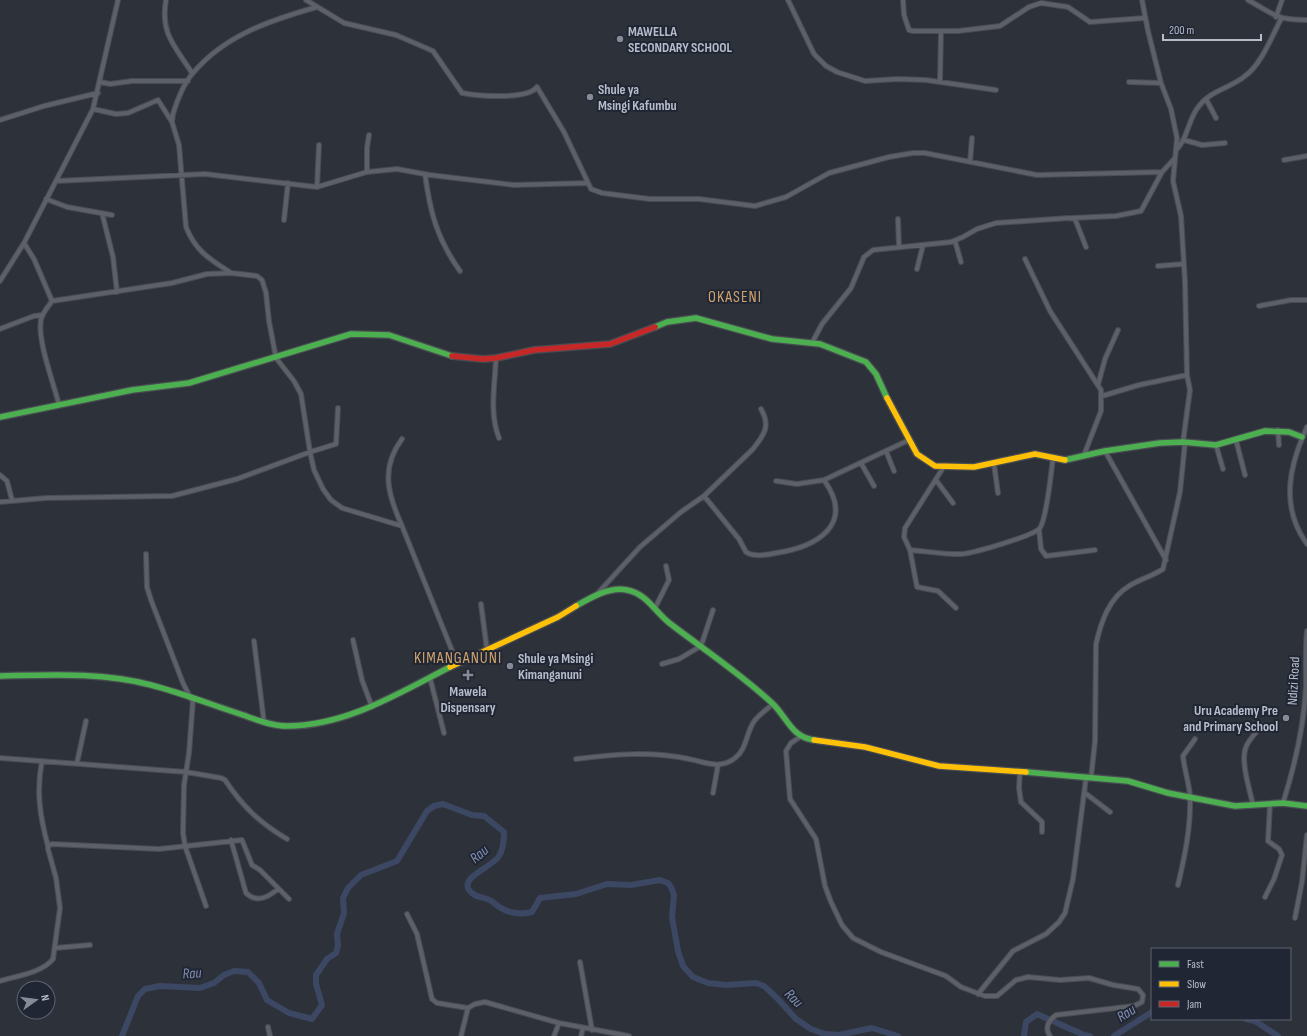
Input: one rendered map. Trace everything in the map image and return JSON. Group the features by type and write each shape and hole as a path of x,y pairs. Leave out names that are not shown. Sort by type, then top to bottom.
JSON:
{"street":[{"path":"0,281 24,243 93,109 98,93 118,0"},
{"path":"166,0 164,13 166,30 192,73"},
{"path":"306,0 344,23 396,36 433,51 462,93 520,95 532,92 537,87 564,132 591,189 597,192 650,199 699,199 755,206 773,202 828,173 901,154 925,153 1037,175 1162,172"},
{"path":"788,0 814,54 826,66 837,72 865,81 898,79 940,82 996,90"},
{"path":"903,0 905,20 909,30 941,32 1000,26 1029,7 1041,3 1064,5 1090,22 1145,18"},
{"path":"978,994 1013,951 1046,934 1059,922 1065,913 1073,879 1085,793 1095,741 1096,644 1099,631 1110,605 1120,592 1163,569 1180,492 1190,390 1187,375 1185,282 1181,216 1173,181 1176,150 1175,126 1162,83 1145,18 1142,0"},
{"path":"1248,0 1281,19 1307,20"},
{"path":"1276,17 1282,0"},
{"path":"172,122 176,106 192,73 215,52 241,34 275,20 317,7"},
{"path":"1176,150 1184,140 1189,123 1199,106 1206,99 1249,73 1281,19"},
{"path":"940,82 941,32"},
{"path":"100,82 110,84 132,81 188,81"},
{"path":"1129,82 1162,83"},
{"path":"0,120 44,106 98,93"},
{"path":"1206,99 1216,118"},
{"path":"93,109 116,114 128,113 158,100 172,122 179,145 186,227 191,239 206,257 231,274"},
{"path":"367,172 367,148 369,135"},
{"path":"970,162 972,138"},
{"path":"1184,140 1202,145 1225,143"},
{"path":"317,187 319,144"},
{"path":"1284,160 1307,156"},
{"path":"812,343 822,324 851,288 864,256 873,250 955,241 977,228 990,224 1116,216 1141,211 1162,172 1175,158"},
{"path":"56,181 181,175 221,175 317,187 367,172 404,169 425,174 514,185 588,183"},
{"path":"425,174 428,199 436,229 449,256 460,270"},
{"path":"284,220 288,183"},
{"path":"46,199 67,207 112,215"},
{"path":"102,214 113,257 117,292"},
{"path":"1071,218 1077,223 1086,247"},
{"path":"898,219 899,247"},
{"path":"955,241 961,262"},
{"path":"24,243 34,259 52,301"},
{"path":"917,269 923,245"},
{"path":"1025,259 1050,311 1098,385 1102,396 1101,411 1084,455"},
{"path":"1158,266 1183,264"},
{"path":"60,405 42,338 41,325 43,315 52,301 172,283 197,276 231,274 257,276 262,280 266,293 269,321 276,358 294,381 301,394 310,452 318,479 331,500 342,508 402,526"},
{"path":"1259,306 1291,300 1307,300"},
{"path":"0,329 34,316 43,315"},
{"path":"0,417 132,390 190,383 357,333 399,337 454,356 496,358 534,350 610,344 660,324 691,318 700,319 718,326 772,339 812,343 866,362 872,368 909,440 921,459 943,468 974,468 1035,454 1063,460 1105,451 1160,443 1184,442 1216,445 1265,431 1278,430 1304,436"},
{"path":"1098,385 1104,359 1118,330"},
{"path":"496,358 494,422 499,438"},
{"path":"1102,396 1139,385 1187,375"},
{"path":"0,502 12,500 124,496 172,496 237,479 336,444 338,408"},
{"path":"596,595 640,547 681,512 704,496 759,440 767,421 761,409"},
{"path":"1307,427 1291,476 1290,505 1293,520 1307,544"},
{"path":"1278,430 1279,446"},
{"path":"402,439 390,457 388,480 394,509 458,664"},
{"path":"776,481 797,484 824,480 909,440"},
{"path":"1236,440 1246,475"},
{"path":"1216,445 1223,469"},
{"path":"886,451 894,471"},
{"path":"1105,451 1166,560"},
{"path":"1053,458 1046,506 1039,529 1041,549 1046,556 1095,550"},
{"path":"861,462 874,486"},
{"path":"994,464 998,493"},
{"path":"943,468 905,528 904,537 910,550 917,587 938,592 956,608"},
{"path":"0,475 7,481 12,500"},
{"path":"704,496 739,539 748,554 773,554 810,544 828,532 833,525 835,520 835,506 824,480"},
{"path":"936,480 953,504"},
{"path":"910,550 965,554 1023,538 1039,529"},
{"path":"146,554 148,587 151,600 183,683 192,700 183,812 185,846 206,906"},
{"path":"655,608 669,580 666,566"},
{"path":"0,676 58,674 111,677 151,685 192,700 264,722 285,726 303,725 326,721 372,707 458,664 558,617 596,595 611,591 629,590 644,598 670,624 716,656 773,704 791,728 800,737 812,741 865,747 948,767 1020,771 1128,781 1168,793 1235,806 1283,803 1307,806"},
{"path":"481,604 488,650"},
{"path":"662,664 678,659 701,646 713,610"},
{"name":"Ndizi Road","path":"1283,803 1296,757 1301,729 1306,687 1307,631"},
{"path":"353,640 362,680 372,707"},
{"path":"254,641 264,722"},
{"path":"430,678 444,733"},
{"path":"576,759 608,755 655,754 678,757 718,766 739,755 753,722 773,704"},
{"path":"77,763 86,721"},
{"path":"1253,805 1245,768 1244,753 1248,744 1262,725"},
{"path":"800,737 791,743 786,751 790,799 816,839 825,886 842,925 853,938 864,944 936,972 960,986 978,994 994,997 1016,980 1028,977 1060,980 1089,978 1138,990 1143,994 1142,1002 1134,1006 1056,1015 1049,1020 1047,1026 1047,1033 1050,1036"},
{"path":"1178,885 1188,841 1190,797 1184,756 1195,739"},
{"path":"0,758 186,772 225,780 247,810 272,830 288,839"},
{"path":"0,981 45,966 53,959 60,903 39,806 38,779 42,761"},
{"path":"713,793 718,766"},
{"path":"1020,771 1019,788 1021,802 1042,822 1042,832"},
{"path":"1085,793 1110,812"},
{"path":"1265,897 1274,879 1282,855 1279,849 1268,841 1270,805"},
{"path":"1295,918 1302,882 1307,835"},
{"path":"48,846 52,844 159,849 231,840 243,840 252,865 260,870 289,899"},
{"path":"231,840 246,893 255,899 262,899 267,898 278,889"},
{"path":"407,914 418,939 432,999 437,1003 468,1008 475,1004 485,1002 559,1023 629,1036"},
{"path":"55,948 90,944"},
{"path":"580,962 592,1030"},
{"path":"461,1036 468,1008"},
{"path":"554,1036 559,1023"},
{"path":"268,1027 270,1036"},
{"path":"581,1036 583,1028"}],"waterway":[{"name":"Rau","path":"122,1036 138,996 145,989 160,986 200,988 214,983 224,975 234,971 248,972 259,983 267,1000 289,1013 312,1019 322,1005 316,984 316,975 327,959 336,953 338,946 337,934 344,913 343,898 348,888 361,875 397,861 427,811 434,806 443,804 472,815 484,816 504,832 502,848 499,856 496,860 473,876 469,881 469,890 474,895 490,900 506,911 521,914 532,912 540,898 576,894 607,884 631,885 660,880 668,883 674,895 672,917 678,951 683,966 693,977 708,983 726,985 756,983 764,986 796,1019 811,1029 825,1034 839,1035 872,1028 898,1036"},
{"name":"Rau","path":"1114,1036 1151,1013"},
{"name":"Rau","path":"1024,1036 1026,1022 1037,1014 1084,1035 1090,1036"},
{"name":"Rau","path":"1250,1020 1255,1021 1278,1036"}],"traffic: fast":[{"path":"655,327 667,322 696,318 772,339 820,344 866,362 876,374 887,398"},
{"path":"0,417 132,390 189,383 351,334 389,335 452,356"},
{"path":"1065,460 1105,451 1160,443 1183,442 1216,445 1265,431 1289,432 1302,437"},
{"path":"576,606 607,591 621,589 634,592 646,600 666,621 736,672 760,692 777,708 795,731 806,738 814,740"},
{"path":"0,676 76,675 132,681 174,692 265,722 287,726 309,725 351,714 392,697 450,667"},
{"path":"1026,772 1128,781 1168,793 1235,806 1283,803 1307,806"}],"traffic: slow":[{"path":"887,398 917,454 935,466 974,467 1035,454 1065,460"},
{"path":"450,667 558,617 576,606"},
{"path":"814,740 865,747 939,766 1026,772"}],"traffic: jam":[{"path":"452,356 483,359 496,358 534,350 610,344 655,327"}],"place":[{"name":"MAWELLA SECONDARY SCHOOL","path":"620,39"},
{"name":"Shule ya Msingi Kafumbu","path":"590,97"},
{"name":"Shule ya Msingi Kimanganuni","path":"510,666"},
{"name":"Mawela Dispensary","path":"468,675"},
{"name":"Uru Academy Pre and Primary School","path":"1286,718"}],"district":[{"name":"OKASENI","path":"735,296"},
{"name":"KIMANGANUNI","path":"458,657"}]}
